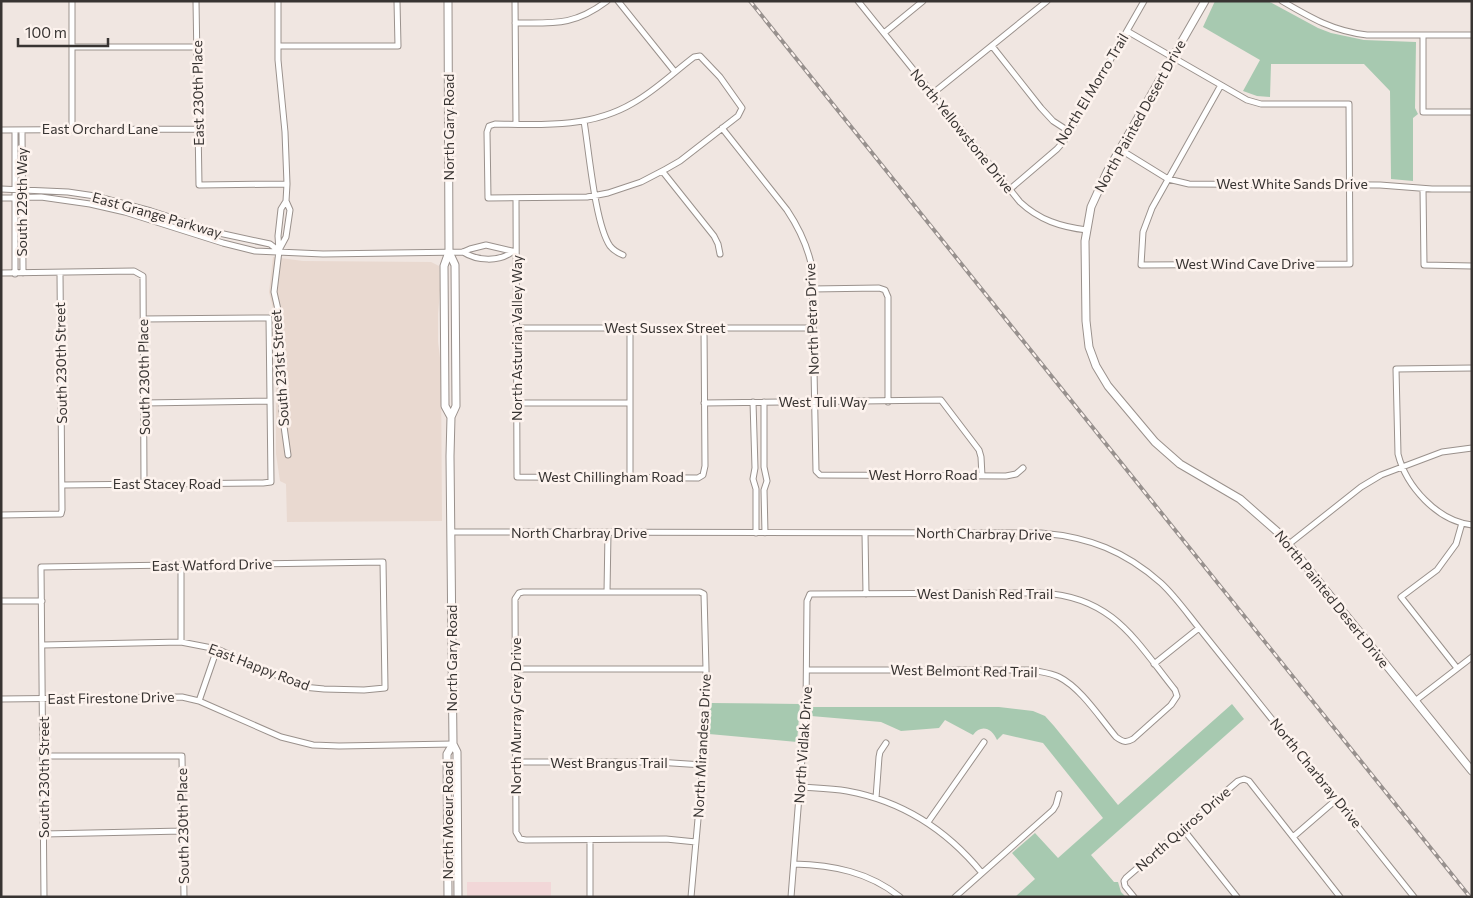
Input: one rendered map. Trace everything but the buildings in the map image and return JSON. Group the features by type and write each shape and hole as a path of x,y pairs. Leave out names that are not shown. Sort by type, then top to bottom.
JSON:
{"main road":[{"name":"North Gary Road","path":"448,1 449,252 444,266 445,406 450,417 452,744 457,752 458,897"},
{"name":"North Painted Desert Drive","path":"1205,1 1107,172 1095,197 1085,241 1086,331 1089,347 1101,376 1145,431 1166,452 1180,464 1240,499 1268,522 1289,544 1472,771"},
{"name":"North Gary Road","path":"449,252 455,265 456,406 450,417"},
{"name":"North Moeur Road","path":"448,897 447,754 452,744"}],"street":[{"path":"72,1 72,130"},
{"name":"East 230th Place","path":"196,1 199,184 287,184"},
{"name":"South 231st Street","path":"278,1 278,46 287,184 286,201 290,210 286,237 279,251"},
{"path":"278,46 398,46 397,1"},
{"path":"515,1 516,124"},
{"path":"515,24 563,23 586,15 607,1"},
{"path":"618,1 675,72"},
{"name":"North Yellowstone Drive","path":"858,1 1009,190 1035,214 1063,227 1087,230"},
{"path":"884,33 923,1"},
{"path":"932,94 1048,1"},
{"name":"North El Morro Trail","path":"1009,190 1058,149 1070,132 1144,1"},
{"path":"1282,1 1318,22 1341,30 1367,35 1472,35"},
{"path":"1127,31 1246,100 1261,104 1349,104 1349,185"},
{"path":"1423,35 1423,112 1472,112"},
{"path":"992,46 1041,108 1053,121 1070,132"},
{"path":"72,47 197,47"},
{"path":"700,56 720,77 742,108 738,116 680,161 662,172 626,188 596,196 488,198 487,132 489,126 495,124 566,124 584,121 620,110 635,102 675,72 694,57 700,56"},
{"path":"1168,179 1221,85"},
{"path":"584,121 603,231 610,246 616,252 623,255"},
{"name":"North Petra Drive","path":"722,128 795,222 809,254 812,268 815,466 816,471 820,475"},
{"name":"East Orchard Lane","path":"1,130 198,129"},
{"name":"South 229th Way","path":"14,130 15,274"},
{"name":"South 229th Way","path":"22,130 22,273"},
{"name":"West White Sands Drive","path":"1121,150 1168,179 1189,184 1380,184 1423,189 1472,189"},
{"path":"662,172 714,236 720,254"},
{"name":"West Wind Cave Drive","path":"1168,179 1146,222 1141,246 1141,265 1350,264 1349,185"},
{"name":"East Grange Parkway","path":"1,189 68,192 120,202 219,233 270,244 279,251"},
{"path":"1423,189 1424,266 1472,266"},
{"name":"East Grange Parkway","path":"1,198 22,199 41,197 82,202 126,212 240,247 271,252 323,254 464,252"},
{"name":"North Asturian Valley Way","path":"516,198 514,252 517,328 517,477"},
{"name":"South 231st Street","path":"286,201 281,208 278,236 279,251 274,292 279,320 282,412 288,455"},
{"path":"486,245 514,252 506,256 482,259 470,256 464,252 470,248 486,245"},
{"path":"491,258 492,247"},
{"name":"South 230th Place","path":"60,273 134,272 143,276 144,484"},
{"path":"1,274 60,273"},
{"name":"South 230th Street","path":"1,515 61,514 63,485 60,273"},
{"path":"812,289 879,288 885,290 888,297 888,402"},
{"name":"South 231st Street","path":"143,319 269,318 270,482"},
{"name":"West Sussex Street","path":"517,328 813,328"},
{"path":"630,328 630,477"},
{"path":"704,328 704,403"},
{"path":"1472,368 1396,369 1398,454 1401,466 1429,504 1462,524 1472,525"},
{"name":"West Tuli Way","path":"704,403 941,400 979,450 982,476"},
{"path":"144,403 270,401"},
{"path":"754,402 755,468 753,479 756,489 756,533"},
{"path":"764,402 765,533"},
{"path":"517,403 630,403"},
{"name":"West Chillingham Road","path":"517,477 698,478 703,474 705,466 704,403"},
{"path":"1289,544 1361,487 1381,475 1442,452 1472,448"},
{"name":"West Horro Road","path":"820,475 982,476 1016,474 1023,468"},
{"path":"753,473 758,470 765,472"},
{"name":"East Stacey Road","path":"63,485 270,482"},
{"path":"1457,668 1401,597 1437,570 1456,544 1462,524"},
{"name":"North Charbray Drive","path":"451,532 1041,533 1087,540 1120,554 1162,584 1414,897"},
{"path":"607,592 608,533"},
{"path":"865,533 866,594"},
{"name":"East Watford Drive","path":"41,567 383,562 385,688"},
{"path":"181,566 181,642"},
{"name":"South 230th Street","path":"41,567 44,897"},
{"name":"North Murray Grey Drive","path":"590,840 520,839 516,832 515,598 519,593 523,592 607,592"},
{"name":"North Mirandesa Drive","path":"607,592 700,592 704,594 706,730 691,897"},
{"name":"West Danish Red Trail","path":"810,594 1042,593 1074,597 1113,617 1133,637 1175,690 1177,696 1171,706 1134,739 1122,742"},
{"name":"North Vidlak Drive","path":"791,897 806,708 807,601 810,594"},
{"path":"1,601 42,601"},
{"path":"1154,664 1199,628"},
{"name":"East Happy Road","path":"43,645 181,642 217,649 303,687 364,690 385,688"},
{"path":"199,701 217,649"},
{"path":"1415,701 1472,657"},
{"path":"515,669 706,669"},
{"name":"West Belmont Red Trail","path":"807,670 1022,670 1046,672 1059,676 1079,692 1122,742"},
{"name":"East Firestone Drive","path":"1,699 182,697 199,701 281,737 314,744 339,746 452,744"},
{"path":"928,822 984,742"},
{"path":"876,798 879,757 886,743"},
{"name":"South 230th Place","path":"44,756 182,756 184,897"},
{"name":"West Brangus Trail","path":"516,762 657,762 703,765"},
{"name":"North Quiros Drive","path":"1134,897 1125,886 1124,881 1126,878 1238,782 1244,779 1248,781 1292,837"},
{"path":"801,786 845,791 876,798 909,811 928,822 968,856 982,872"},
{"path":"955,897 1053,810 1059,794"},
{"path":"1336,799 1292,837 1340,897"},
{"path":"1183,829 1238,897"},
{"path":"44,834 183,832"},
{"path":"590,897 590,840 666,839 696,842"},
{"path":"794,864 829,866 850,870 885,886 900,897"}],"shaded area":[{"path":"273,257 303,261 431,262 439,266 438,342 441,365 442,521 287,522 286,484 280,481 276,454 276,321 269,292"},
{"path":"467,882 551,882 551,897 467,897"}],"green space":[{"path":"1215,1 1268,1 1331,33 1364,40 1416,42 1415,108 1418,114 1413,118 1413,181 1391,179 1390,91 1364,64 1271,64 1270,97 1257,96 1243,91 1260,60 1203,27"},
{"path":"710,703 800,704 797,742 709,734"},
{"path":"1232,704 1244,719 1091,855 1114,882 1118,882 1121,892 1126,897 1015,897 1035,879 1012,853 1035,833 1058,858 1103,818 1043,743 1003,734 997,740 986,729 979,729 973,735 945,720 939,728 901,731 881,722 811,716 812,707 999,707 1033,711 1045,716 1118,805"}],"railway":[{"path":"750,1 1470,897"}]}
